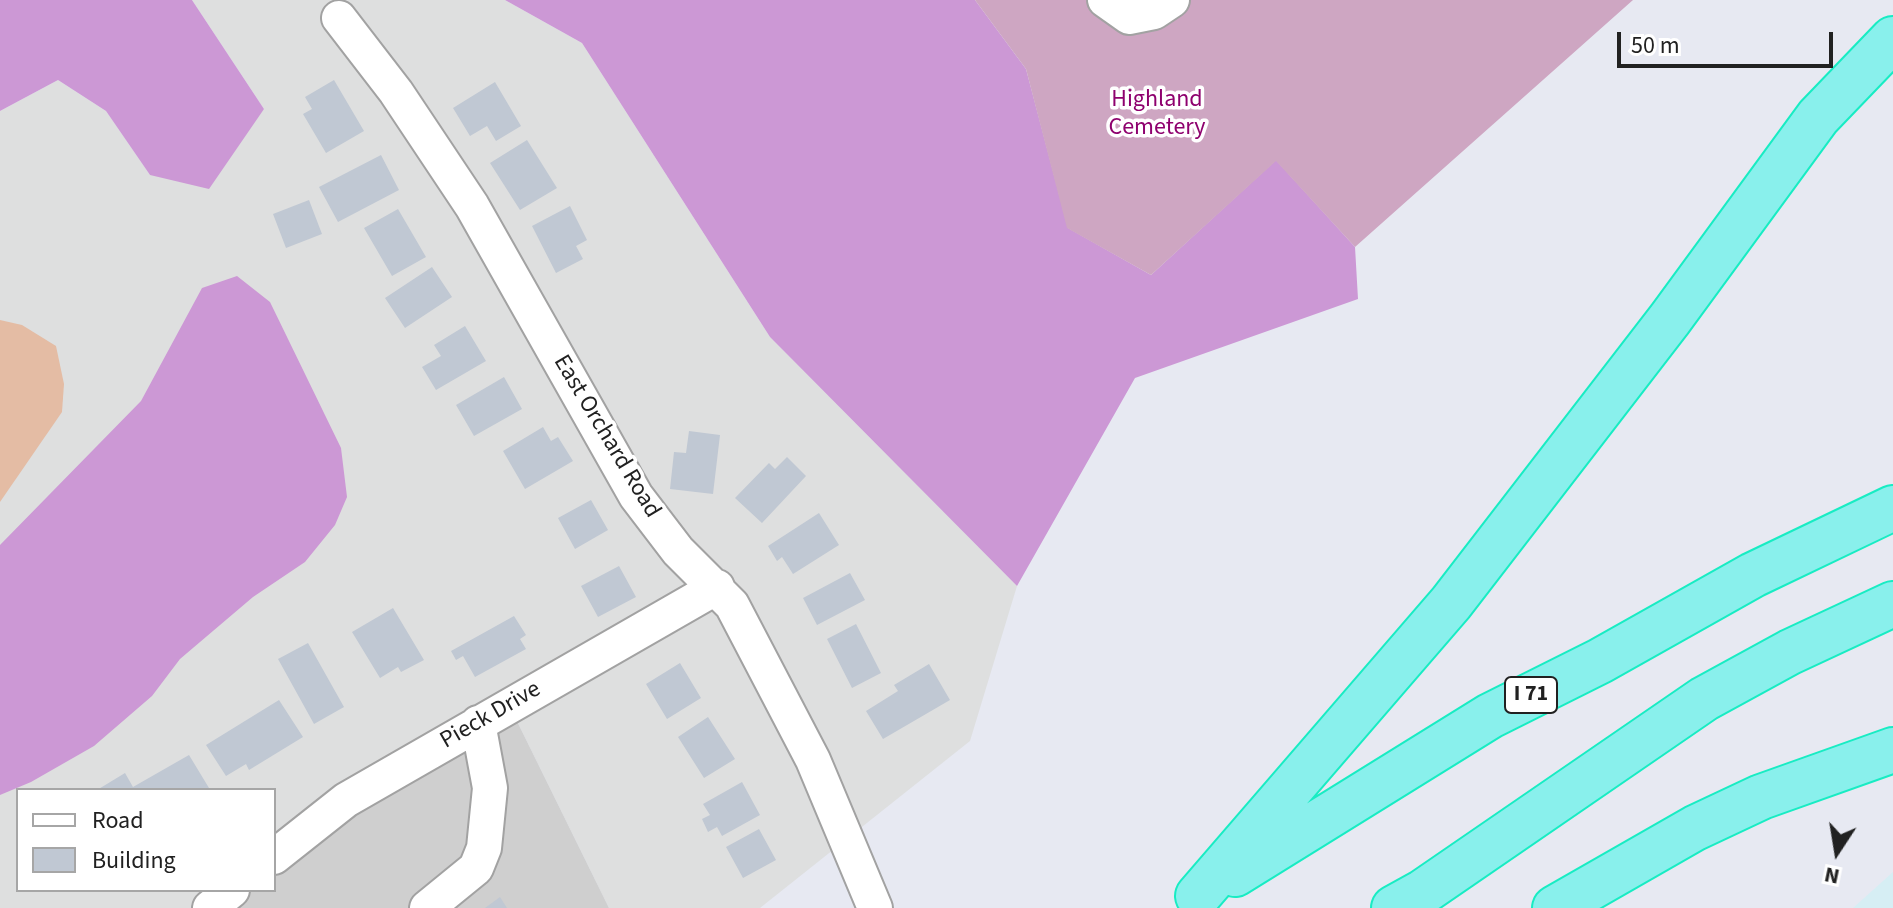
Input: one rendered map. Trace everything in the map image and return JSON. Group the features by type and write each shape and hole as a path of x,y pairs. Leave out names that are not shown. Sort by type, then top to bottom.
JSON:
{"highway":[{"path":"1190,902 1451,603 1670,319 1818,117 1893,39"},
{"name":"I 71","path":"1190,902 1490,716 1600,661 1780,561 1893,508"},
{"path":"1394,908 1704,699 1790,652 1893,604"},
{"path":"1555,908 1695,828 1761,797 1893,750"}],"street":[{"path":"1105,0 1129,17 1154,12 1172,0"},
{"name":"East Orchard Road","path":"339,18 396,92 472,206 636,496 678,551 732,605 787,707 840,819 875,908"},
{"name":"Pieck Drive","path":"276,855 346,800 717,587"},
{"path":"427,908 476,868 484,848 490,788 478,723"},
{"path":"210,908 230,892"}],"shaded area":[{"path":"0,0 192,0 264,109 209,189 150,175 106,111 58,80 0,111"},
{"path":"192,0 505,0 582,43 770,337 1017,586 970,741 760,908 609,908 509,705 276,856 276,788 16,788 16,892 230,892 210,908 0,908 0,111 58,80 106,111 150,175 264,109"},
{"path":"505,0 975,0 1026,69 1068,228 1151,275 1276,160 1355,247 1358,299 1135,378 1017,586 770,337 582,43"},
{"path":"237,276 270,302 341,448 347,497 335,525 305,562 253,597 180,659 152,696 94,746 31,782 0,795 0,545 141,401 202,288"},
{"path":"0,320 22,325 56,346 64,384 62,412 0,502"},
{"path":"509,705 609,908 210,908 230,892 276,892 276,856"},
{"path":"1893,872 1893,908 1853,908"}],"green space":[{"name":"Highland Cemetery","path":"975,0 1633,0 1355,247 1276,161 1151,275 1067,228 1026,69"}],"building":[{"path":"334,80 364,131 326,153 303,114 312,109 305,97"},
{"path":"495,82 521,126 496,141 487,126 470,136 453,108"},
{"path":"527,140 557,188 520,210 490,163"},
{"path":"381,155 399,190 338,222 319,187"},
{"path":"309,200 322,234 286,248 273,214"},
{"path":"570,206 587,240 576,246 583,259 556,273 532,226"},
{"path":"398,209 426,257 392,276 364,228"},
{"path":"432,267 452,297 405,328 385,298"},
{"path":"465,326 486,361 436,390 422,367 441,356 434,345"},
{"path":"504,377 522,409 474,436 456,405"},
{"path":"543,427 551,441 558,437 573,461 525,489 503,451"},
{"path":"689,431 720,435 713,494 670,489 674,452 686,453"},
{"path":"787,457 806,476 762,523 735,498 769,463 775,469"},
{"path":"591,500 608,530 575,549 558,518"},
{"path":"819,513 839,545 793,574 782,557 777,561 768,546"},
{"path":"619,566 636,597 598,617 581,586"},
{"path":"850,573 865,600 817,625 803,598"},
{"path":"393,608 424,660 401,672 398,667 380,678 352,632"},
{"path":"514,616 526,635 520,639 526,649 475,677 463,656 456,660 451,651"},
{"path":"856,624 881,673 852,688 827,639"},
{"path":"308,643 344,707 314,724 278,659"},
{"path":"680,663 701,698 667,719 646,684"},
{"path":"929,664 950,700 883,739 866,711 898,691 894,685"},
{"path":"279,700 303,737 249,770 246,764 226,776 206,745"},
{"path":"708,717 735,759 704,778 678,737"},
{"path":"189,755 209,788 100,788 125,773 133,787"},
{"path":"742,782 760,815 722,836 717,827 708,832 702,819 710,815 703,804"},
{"path":"759,829 776,860 743,878 726,847"},
{"path":"500,897 507,908 485,908"}]}
